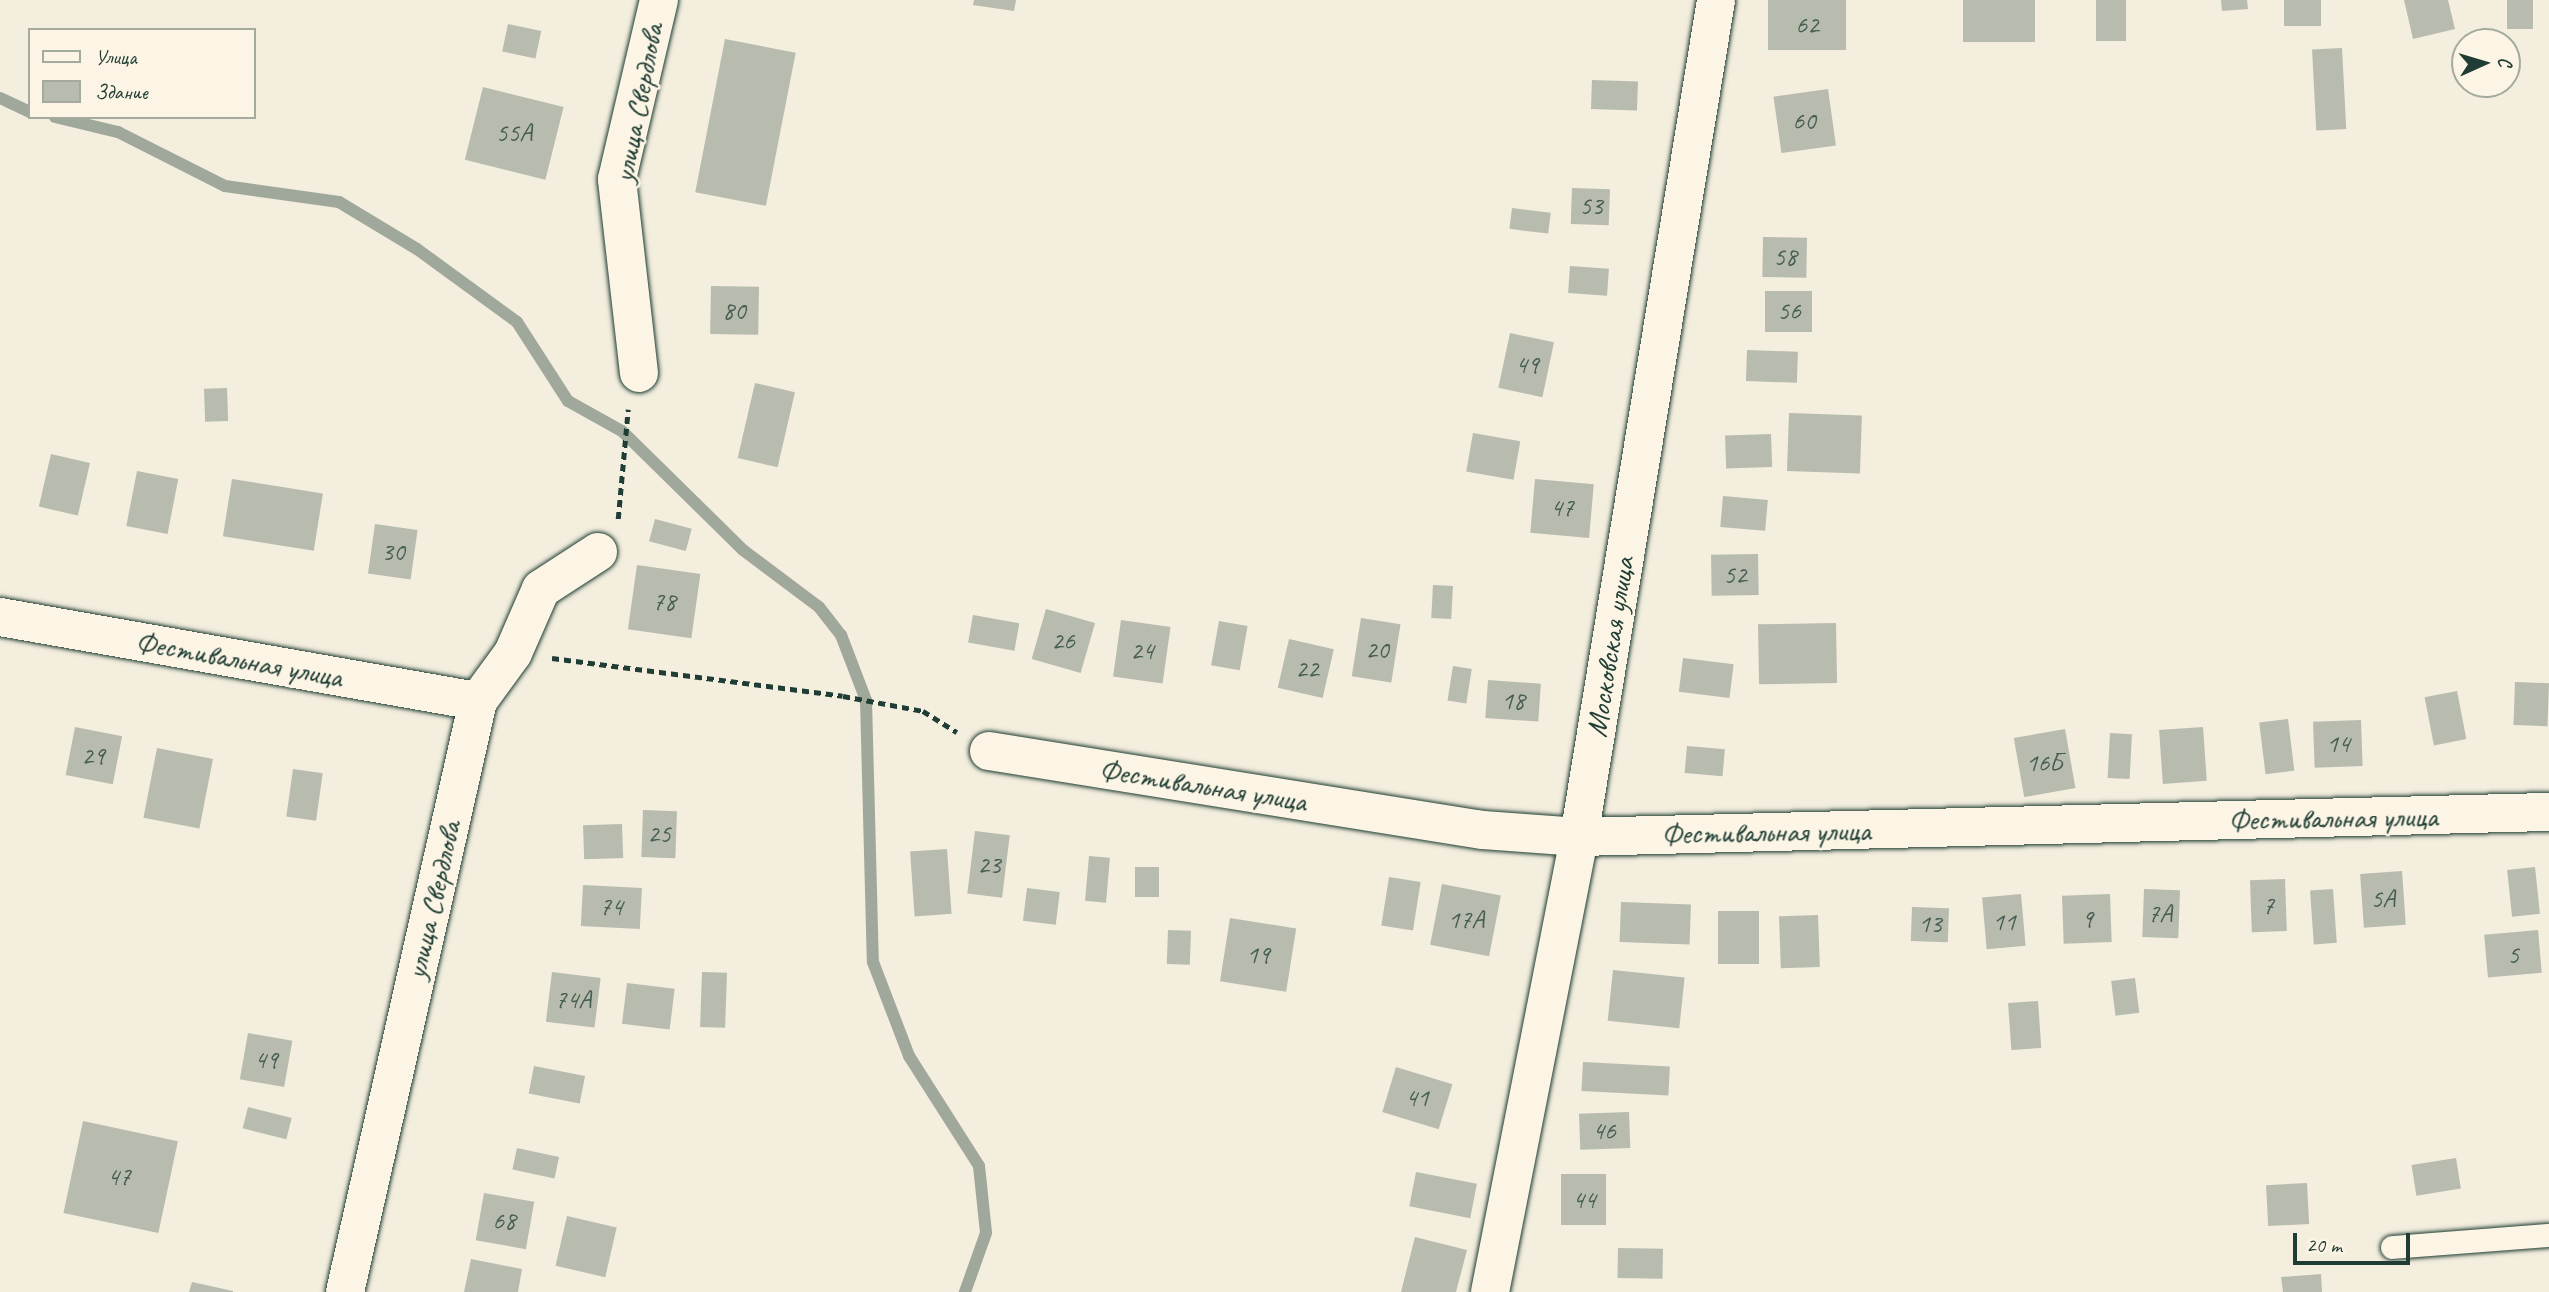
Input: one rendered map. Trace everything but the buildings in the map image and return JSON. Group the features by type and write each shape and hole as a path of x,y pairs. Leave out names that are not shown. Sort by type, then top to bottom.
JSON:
{"street":[{"name":"улица Свердлова","path":"639,373 617,179 659,0"},
{"name":"Московская улица","path":"1490,1292 1579,837 1716,0"},
{"name":"улица Свердлова","path":"345,1292 478,701 513,653 541,589 598,552"},
{"name":"Фестивальная улица","path":"0,617 478,701"},
{"name":"Фестивальная улица","path":"989,751 1483,830 1579,837 2549,812"}],"lane":[{"path":"2392,1247 2549,1235"}],"path":[{"path":"598,552 618,520 622,431 639,373"},
{"path":"513,653 923,711 989,751"}],"waterway":[{"path":"0,98 28,111"},
{"path":"63,119 118,132 225,186 339,202 417,249 517,322 568,401 622,431 743,550 819,607 841,635 866,700 873,962 909,1056 979,1166 986,1233 965,1292"}]}
